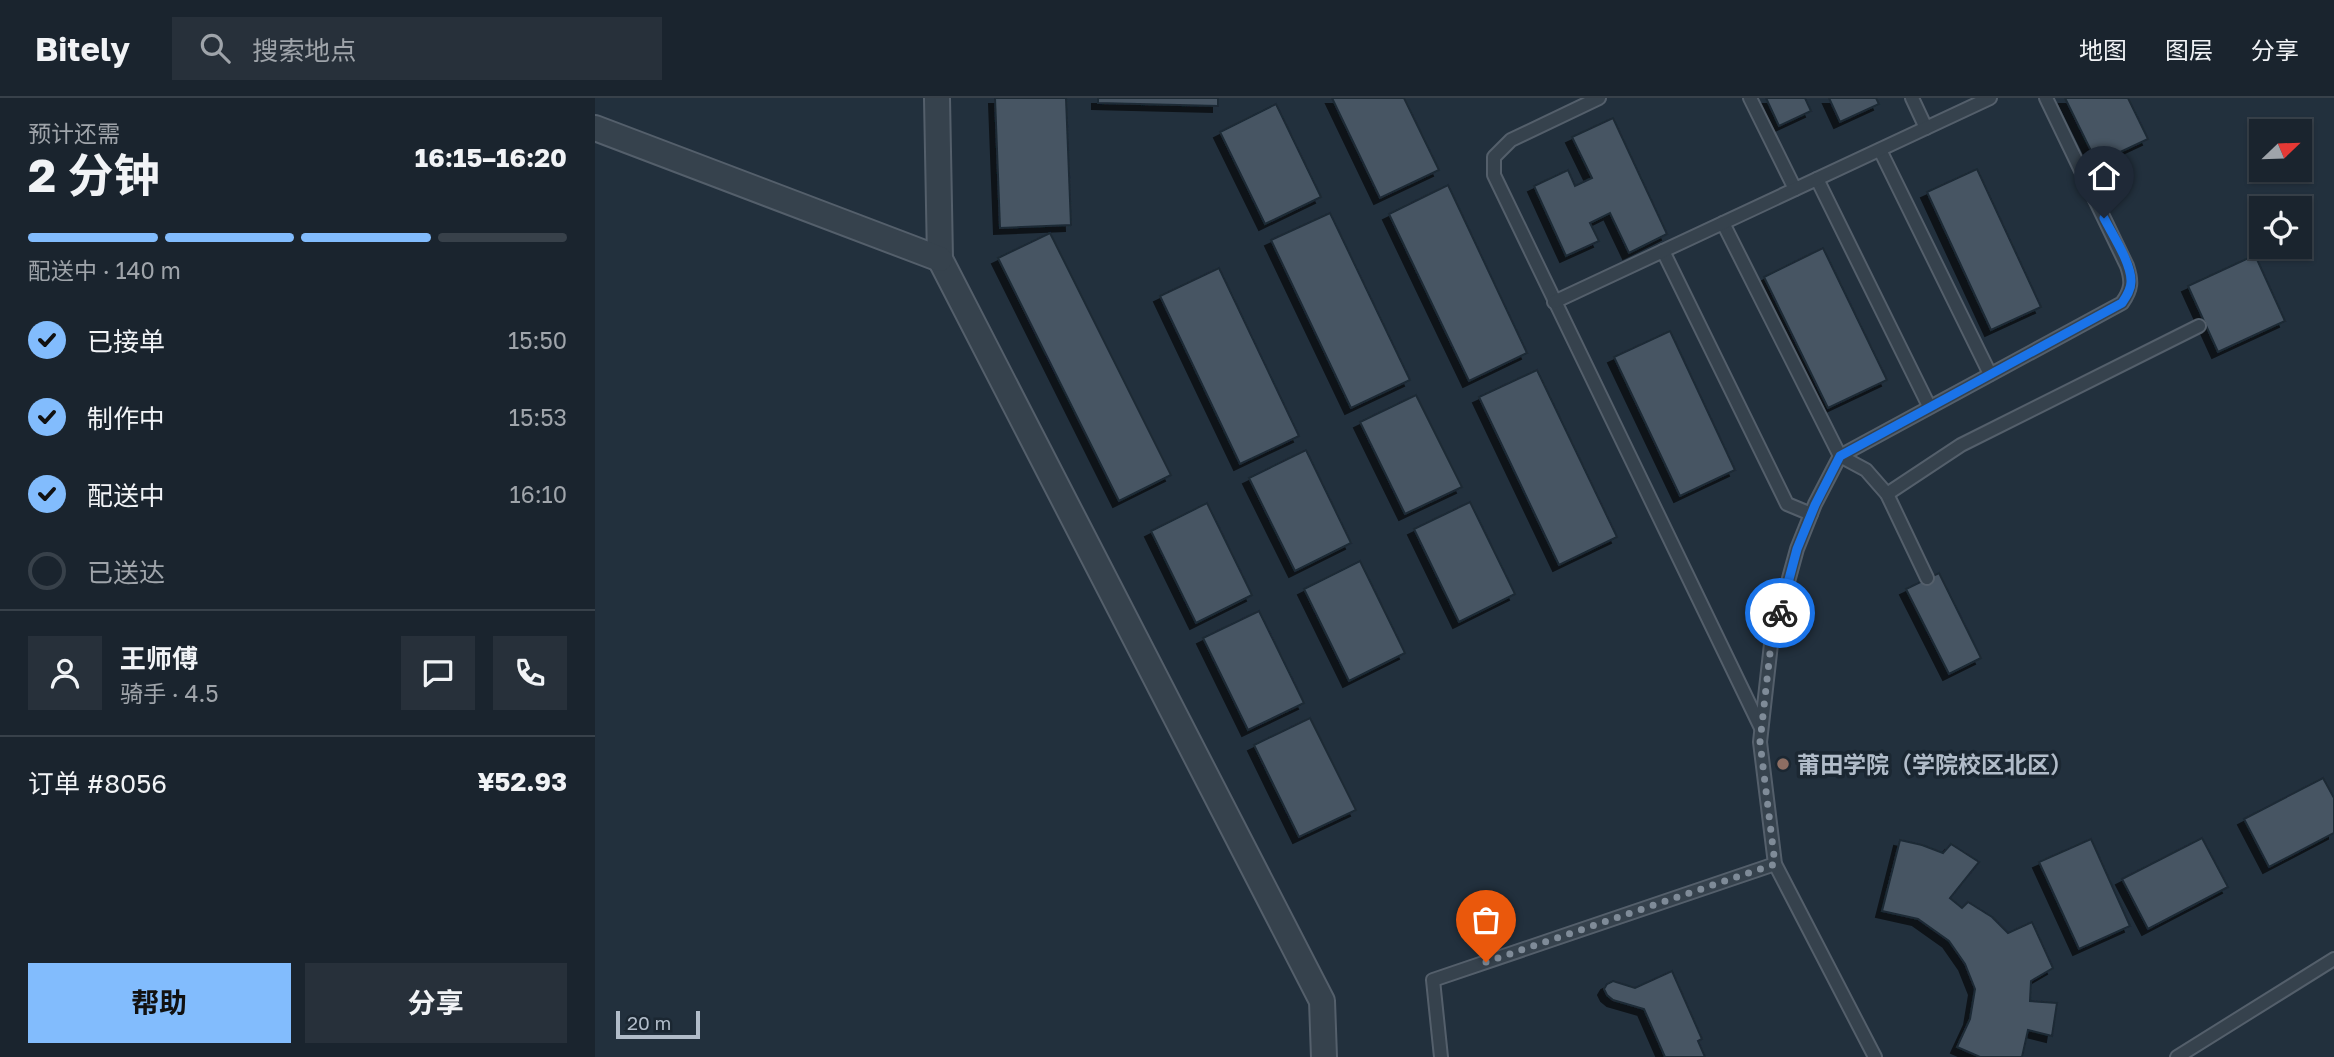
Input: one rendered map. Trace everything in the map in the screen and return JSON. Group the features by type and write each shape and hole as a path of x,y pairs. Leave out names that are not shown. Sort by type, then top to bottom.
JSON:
{"street":[{"path":"937,98 940,258 1322,1001 1324,1057"},
{"path":"595,128 940,258"}],"lane":[{"path":"1599,98 1511,140 1494,157 1494,176 1761,728"},
{"path":"1750,98 1795,189"},
{"path":"1912,98 1926,128"},
{"path":"1553,302 1990,98"},
{"path":"1875,1057 1775,864 1760,742 1771,644 1797,549 1840,456 2122,303 2129,293 2131,281 2127,266 2046,98"},
{"path":"1880,150 1990,374"},
{"path":"1817,179 1929,406"},
{"path":"1723,223 1840,456 1866,470 1887,494 1927,578"},
{"path":"1663,251 1787,504 1811,514"},
{"path":"1887,494 1962,445 2199,326"},
{"path":"1441,1057 1433,980 1775,864"},
{"path":"2177,1057 2334,959"}],"building":[{"path":"995,98 1066,98 1071,225 1000,228"},
{"path":"1098,98 1218,98 1218,106 1098,103"},
{"path":"1332,98 1404,98 1439,170 1380,198"},
{"path":"1766,98 1805,98 1811,111 1779,126"},
{"path":"1829,98 1876,98 1879,104 1840,122"},
{"path":"2065,98 2128,98 2148,139 2097,163"},
{"path":"1276,104 1321,197 1265,224 1220,132"},
{"path":"1613,118 1667,234 1629,253 1610,213 1590,223 1599,241 1566,256 1534,186 1568,170 1575,186 1592,178 1572,137"},
{"path":"1977,169 2041,307 1991,330 1927,192"},
{"path":"1448,185 1527,353 1469,381 1389,214"},
{"path":"1330,213 1410,380 1351,408 1271,240"},
{"path":"1050,233 1171,475 1119,501 998,258"},
{"path":"1823,248 1887,380 1828,408 1764,277"},
{"path":"2249,258 2257,259 2285,321 2218,352 2188,286"},
{"path":"1219,268 1299,436 1240,464 1160,296"},
{"path":"1670,331 1735,470 1680,496 1614,357"},
{"path":"1537,370 1617,537 1559,565 1479,397"},
{"path":"1416,395 1462,487 1405,514 1360,422"},
{"path":"1306,450 1351,543 1295,571 1249,478"},
{"path":"1470,502 1515,594 1459,622 1414,529"},
{"path":"1207,503 1252,595 1196,623 1151,531"},
{"path":"1360,561 1405,653 1349,681 1304,589"},
{"path":"1939,573 1981,658 1949,674 1906,589"},
{"path":"1259,611 1304,703 1248,730 1203,638"},
{"path":"1310,718 1356,810 1299,837 1254,745"},
{"path":"2323,778 2334,798 2334,833 2269,867 2244,819"},
{"path":"2202,838 2228,887 2148,929 2122,879"},
{"path":"2091,839 2130,926 2079,949 2039,862"},
{"path":"1900,840 1943,853 1951,844 1979,862 1950,898 1962,908 1968,902 1992,917 2008,933 2032,922 2053,968 2031,981 2030,1001 2057,1003 2052,1036 2028,1030 2022,1057 1980,1057 1957,1047 1970,1019 1975,989 1965,964 1949,941 1918,919 1882,911"},
{"path":"1672,971 1702,1039 1698,1041 1705,1057 1665,1057 1644,1009 1613,1000 1604,989 1613,981 1635,988"}],"way so far":[{"path":"1486,962 1775,864 1760,742 1771,644 1780,613"}],"place":[{"name":"莆田学院（学院校区北区）","path":"1783,764"}],"route":[{"path":"1780,613 1797,549 1815,505 1840,456 2122,303 2129,293 2131,281 2127,266 2104,218"}]}
